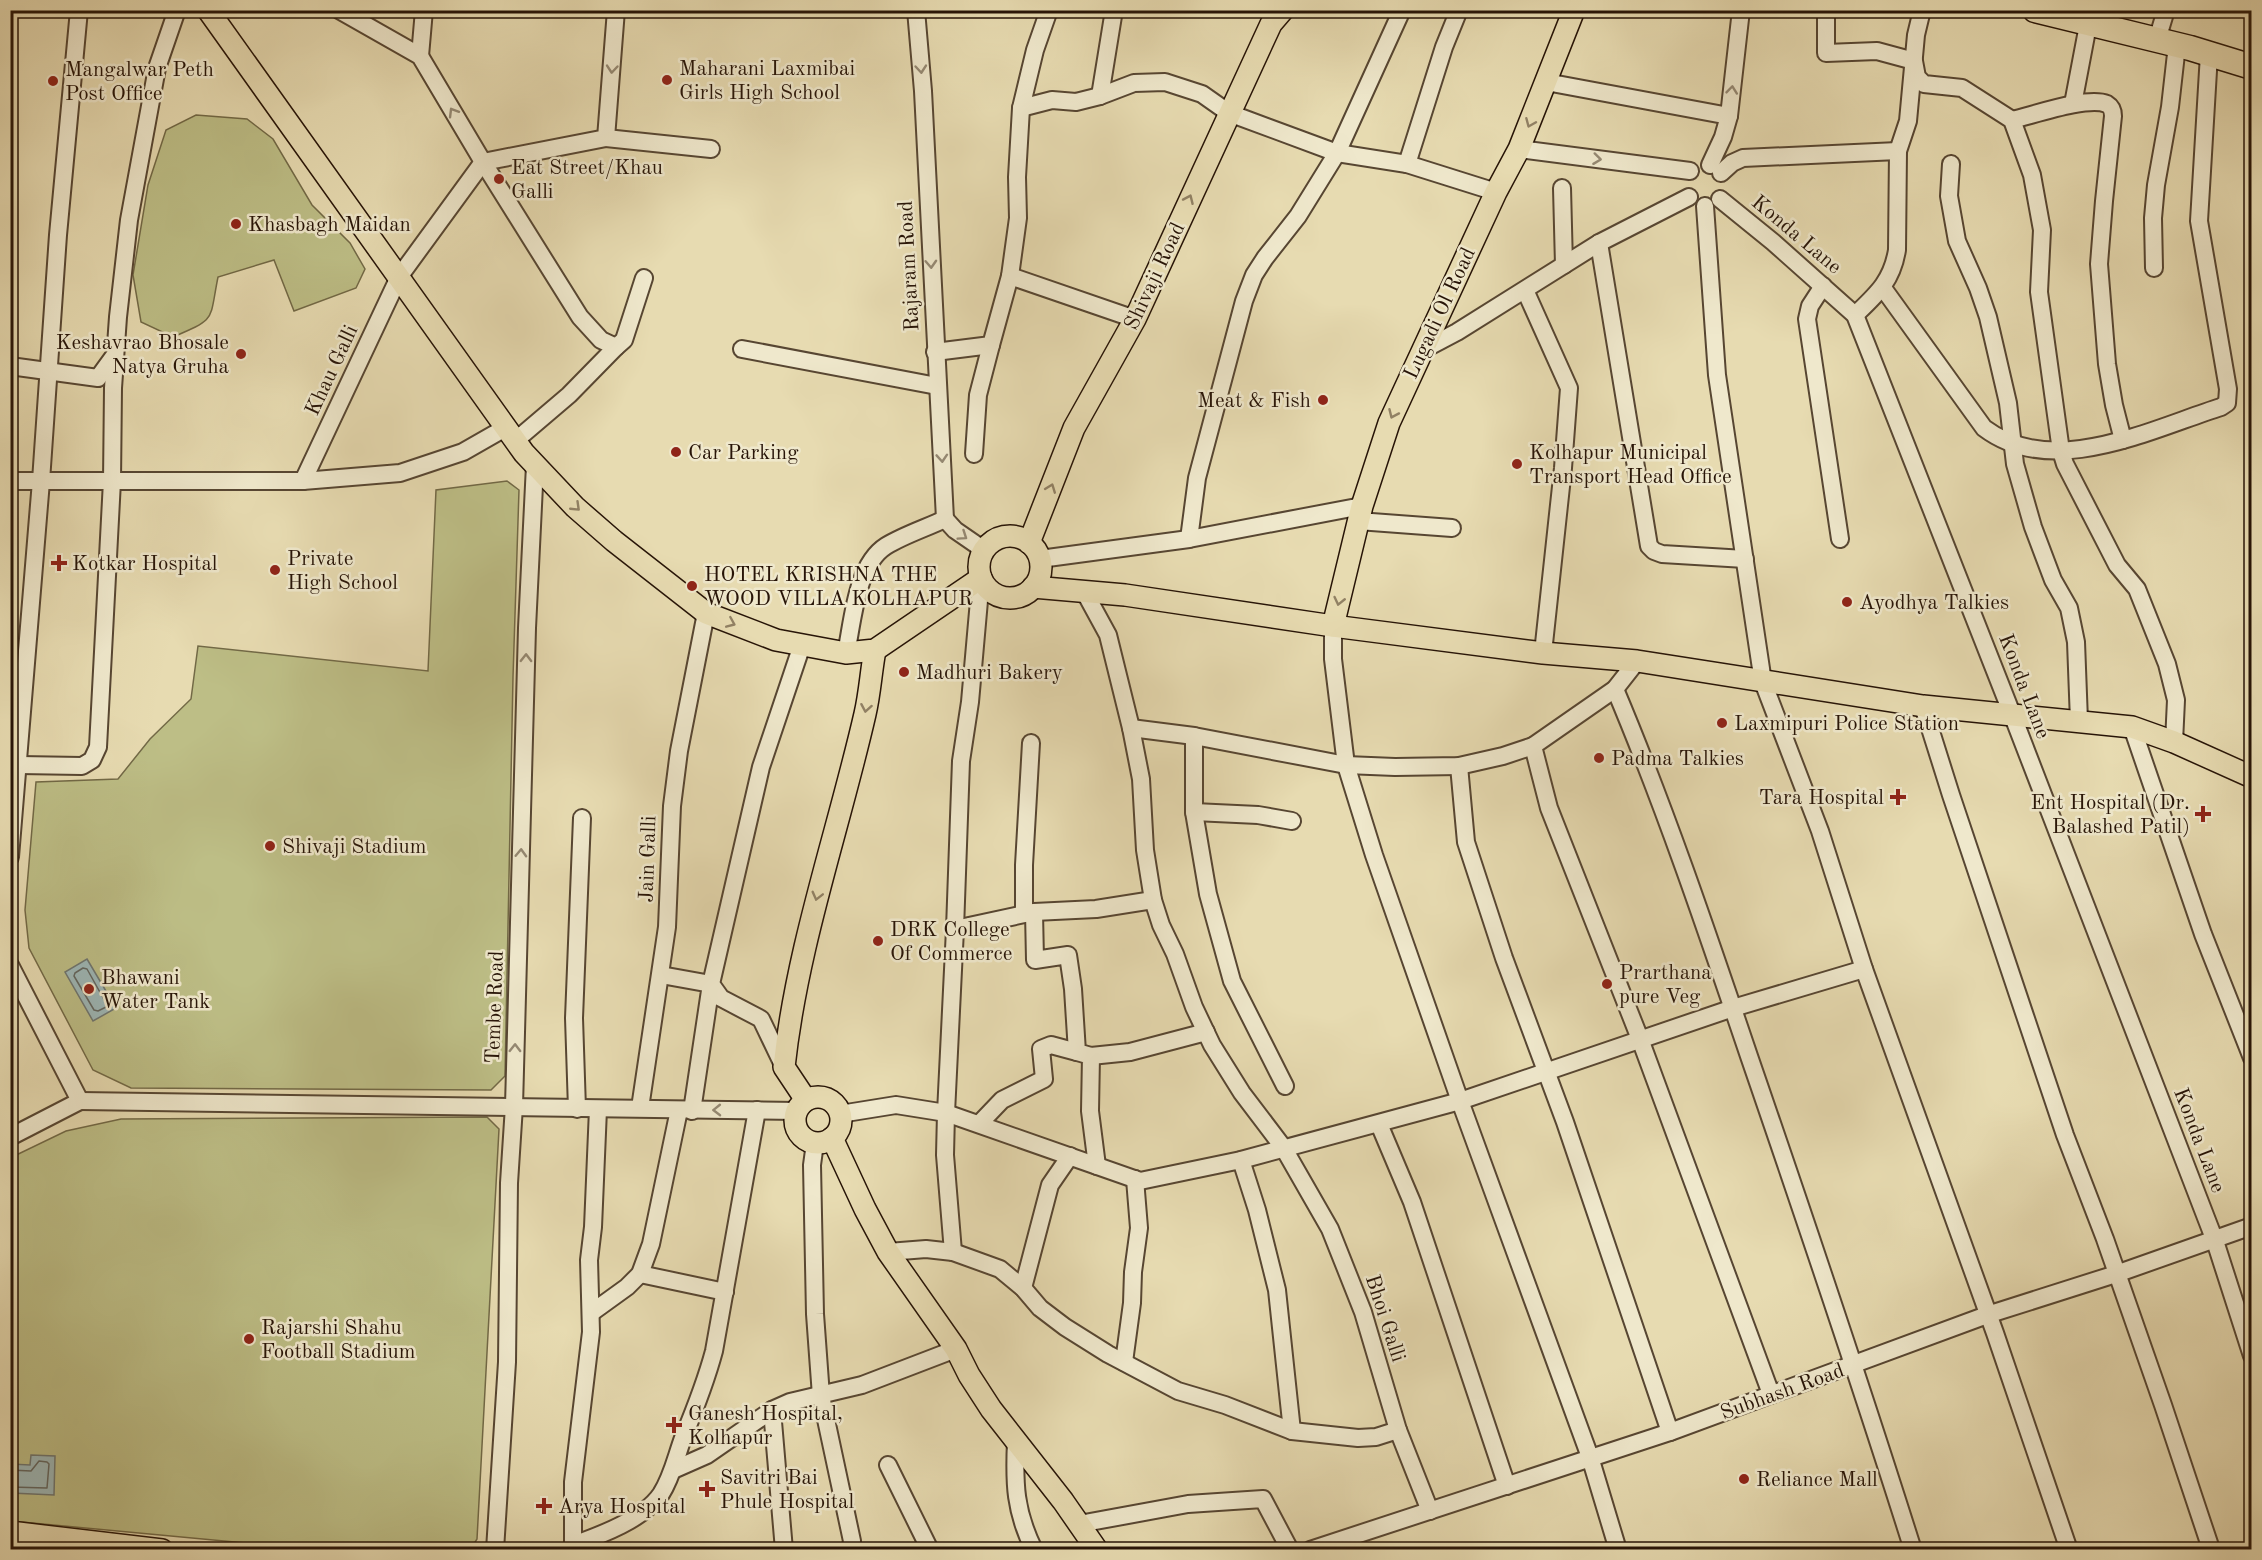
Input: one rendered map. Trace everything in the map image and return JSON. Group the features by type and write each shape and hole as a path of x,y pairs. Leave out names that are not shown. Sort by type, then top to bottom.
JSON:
{"highway":[{"path":"2035,10 2252,67"}],"main road":[{"path":"208,10 510,434 535,465 575,507 614,541 706,613 748,631 802,645 846,653 874,650 981,578"},
{"name":"Shivaji Road","path":"1034,551 1074,428 1135,319 1270,24 1283,10"},
{"name":"Lugadi Ol Road","path":"1333,626 1360,513 1389,423 1496,192 1519,149 1574,10"},
{"path":"1000,537 1020,538 1034,551 1041,568 1039,578 1025,594 1015,598 1004,598 994,594 986,588 981,578 979,569 984,549 1000,537"},
{"path":"1033,587 1125,595 1333,626 1543,653 1637,661 1923,706 2132,727 2174,742 2252,777"},
{"path":"801,1106 783,1067 788,1026 800,965 865,712 874,650"},
{"path":"813,1098 826,1098 832,1102 840,1114 840,1127 824,1141 804,1139 796,1129 795,1123 801,1106 813,1098"},
{"path":"824,1141 888,1252 956,1349 969,1375 991,1409 1079,1524 1096,1550"},
{"path":"10,1532 162,1550"}],"street":[{"path":"10,857 41,481 58,235 79,10"},
{"path":"19,765 82,766 92,760 98,747 112,482 115,354 129,220 157,68 177,10"},
{"path":"339,10 421,49"},
{"path":"424,10 421,49 483,162 580,316 601,340 616,348"},
{"path":"606,138 616,10"},
{"name":"Rajaram Road","path":"916,10 945,519"},
{"path":"974,454 978,396 1010,276 1018,218 1017,177 1021,108 1035,50 1049,10"},
{"path":"1100,96 1114,10"},
{"path":"1189,539 1197,478 1244,301 1254,275 1298,216 1337,153 1402,10"},
{"path":"1407,164 1433,79 1459,10"},
{"path":"1826,10 1826,53 1877,51 1914,61"},
{"path":"1855,315 1883,288 1891,274 1898,250 1898,151 1908,121 1916,35 1922,10"},
{"path":"2154,268 2153,218 2156,185 2170,107 2166,10"},
{"path":"1740,15 1729,116 1716,169 1726,185 1713,202 1718,375 1763,682 1820,831 1864,969 2069,1550"},
{"path":"2073,104 2088,25"},
{"path":"1883,288 1984,429 2011,443 2039,450 2061,451 2106,446 2222,407 2227,403 2228,397 2199,221 2209,54"},
{"path":"1914,61 1917,77 1924,84 1962,88 2012,120 2032,175 2042,230 2039,292 2061,451 2065,464 2116,565 2137,589 2167,664 2176,700 2174,742"},
{"path":"1021,108 1052,100 1076,102 1134,83 1165,82 1202,94 1229,114 1337,153 1407,164 1496,192"},
{"path":"1546,82 1729,116"},
{"path":"2012,120 2073,104 2108,105 2112,109 2114,116 2099,264 2108,364 2114,405 2123,440"},
{"path":"483,162 606,138 711,149"},
{"path":"1519,149 1690,171"},
{"path":"1713,202 1699,205 1689,198 1685,184 1690,171 1696,167 1716,169 1743,158 1898,151"},
{"name":"Khau Galli","path":"303,481 399,277 483,162"},
{"path":"1951,164 1949,196 1957,241 1988,317 2008,403 2015,464 2033,527 2053,580 2069,608 2076,642 2079,721"},
{"path":"1562,188 1564,265"},
{"path":"1421,351 1599,243 1689,198"},
{"name":"Konda Lane","path":"1713,202 1823,286 1855,315 2215,1241 2252,1356"},
{"path":"1599,243 1649,546 1662,554 1745,559"},
{"path":"1010,276 1135,319"},
{"path":"10,481 303,481 400,473 510,434 569,395 624,340 644,278"},
{"path":"1823,286 1810,306 1807,319 1840,539"},
{"path":"1525,290 1569,388 1563,468 1543,653"},
{"path":"935,352 991,345"},
{"path":"742,349 937,386"},
{"path":"10,366 98,378 115,354"},
{"name":"Tembe Road","path":"495,1550 507,1362 509,1183 514,1106 527,628 535,465"},
{"path":"1034,551 1189,539 1360,513 1452,528"},
{"path":"846,653 860,586 870,562 885,547 945,519 955,530 984,549"},
{"path":"953,1252 945,1155 946,1113 961,761 970,702 981,578"},
{"name":"Bhoi Galli","path":"1084,591 1108,635 1131,728 1141,779 1145,850 1153,900 1161,925 1206,1032 1242,1093 1283,1147 1335,1239 1363,1312 1398,1430 1430,1511"},
{"name":"Jain Galli","path":"640,1108 667,927 675,784 706,613"},
{"path":"1333,626 1334,659 1346,765 1374,855 1460,1101 1590,1457 1618,1550"},
{"path":"591,1313 627,1287 640,1274 651,1244 686,1110 711,984 761,767 802,645"},
{"path":"1131,728 1194,736 1346,765 1459,766 1503,756 1533,746 1615,689 1637,661"},
{"path":"1615,689 1643,755 1733,1008 1854,1365 1913,1550"},
{"path":"1923,706 1950,795 2065,1135 2163,1405 2211,1550"},
{"path":"2132,727 2203,934 2252,1058"},
{"path":"1194,736 1194,812 1208,894 1232,981 1285,1086"},
{"path":"1031,743 1024,865 1035,960 1068,956 1084,1054 1097,1166"},
{"path":"1533,746 1549,808 1640,1039 1771,1394"},
{"path":"1459,766 1466,842 1504,958 1547,1070 1670,1432"},
{"path":"1194,812 1258,815 1292,820"},
{"path":"577,1108 574,1018 582,818"},
{"path":"955,929 1029,913 1096,909 1153,900"},
{"path":"10,965 80,1101"},
{"path":"840,1114 896,1105 946,1113 1140,1181 1241,1160 1460,1101 1733,1008 1864,969"},
{"path":"661,975 711,984 721,998 761,1019 783,1067"},
{"path":"980,1124 1002,1100 1044,1079 1041,1050 1051,1045 1084,1054 1107,1056 1206,1032"},
{"path":"10,1137 80,1101 686,1110 757,1110 801,1106"},
{"path":"598,1109 593,1227 589,1260 591,1332 573,1482 574,1547 629,1521 643,1511 660,1496 673,1470 705,1385 714,1351 757,1110"},
{"path":"1379,1124 1412,1202 1507,1486"},
{"path":"824,1141 812,1165 815,1314 821,1396 852,1540 850,1550"},
{"path":"1023,1288 1050,1185 1070,1156"},
{"path":"1241,1160 1257,1210 1277,1290 1292,1431"},
{"path":"1124,1362 1139,1227 1135,1179"},
{"name":"Subhash Road","path":"1310,1550 1670,1432 1987,1315 2215,1241 2252,1226"},
{"path":"888,1252 926,1249 953,1252 1000,1269 1023,1288 1040,1308 1065,1327 1124,1362 1178,1391 1225,1405 1292,1431 1358,1438 1376,1437 1398,1430"},
{"path":"640,1274 725,1292"},
{"path":"673,1470 707,1455 772,1410 790,1402 821,1396 889,1375 956,1349"},
{"path":"772,1410 784,1550"},
{"path":"1016,1442 1014,1481 1024,1528 1034,1550"},
{"path":"888,1465 930,1550"},
{"path":"1079,1524 1188,1504 1263,1499 1290,1550"}],"green space":[{"name":"Khasbagh Maidan","path":"196,115 247,119 273,139 312,205 350,243 365,269 356,288 294,311 274,260 218,277 209,317 187,331 173,337 141,322 133,275 148,185 166,130"},
{"name":"Shivaji Stadium","path":"507,481 519,490 505,1076 491,1090 131,1088 93,1070 29,948 25,910 36,782 118,779 150,739 191,699 198,646 428,671 436,490"},
{"name":"Rajarshi Shahu Football Stadium","path":"487,1117 499,1129 477,1539 471,1549 308,1549 11,1521 10,1158 66,1131 121,1119"}],"water":[{"path":"87,959 116,1008 93,1021 65,972"},
{"path":"31,1455 55,1456 54,1495 11,1493 11,1464 30,1465"}],"place":[{"name":"Maharani Laxmibai Girls High School","path":"667,80"},
{"name":"Mangalwar Peth Post Office","path":"53,81"},
{"name":"Eat Street/Khau Galli","path":"499,179"},
{"name":"Khasbagh Maidan","path":"236,224"},
{"name":"Keshavrao Bhosale Natya Gruha","path":"241,354"},
{"name":"Meat & Fish","path":"1323,400"},
{"name":"Car Parking","path":"676,452"},
{"name":"Kolhapur Municipal Transport Head Office","path":"1517,464"},
{"name":"Kotkar Hospital","path":"59,563"},
{"name":"Private High School","path":"275,570"},
{"name":"HOTEL KRISHNA THE WOOD VILLA KOLHAPUR","path":"692,586"},
{"name":"Ayodhya Talkies","path":"1847,602"},
{"name":"Madhuri Bakery","path":"904,672"},
{"name":"Laxmipuri Police Station","path":"1722,723"},
{"name":"Padma Talkies","path":"1599,758"},
{"name":"Tara Hospital","path":"1898,797"},
{"name":"Ent Hospital (Dr. Balashed Patil)","path":"2203,814"},
{"name":"Shivaji Stadium","path":"270,846"},
{"name":"DRK College Of Commerce","path":"878,941"},
{"name":"Prarthana pure Veg","path":"1607,984"},
{"name":"Bhawani Water Tank","path":"89,989"},
{"name":"Rajarshi Shahu Football Stadium","path":"249,1339"},
{"name":"Ganesh Hospital, Kolhapur","path":"674,1425"},
{"name":"Reliance Mall","path":"1744,1479"},
{"name":"Savitri Bai Phule Hospital","path":"707,1489"},
{"name":"Arya Hospital","path":"544,1506"}]}
